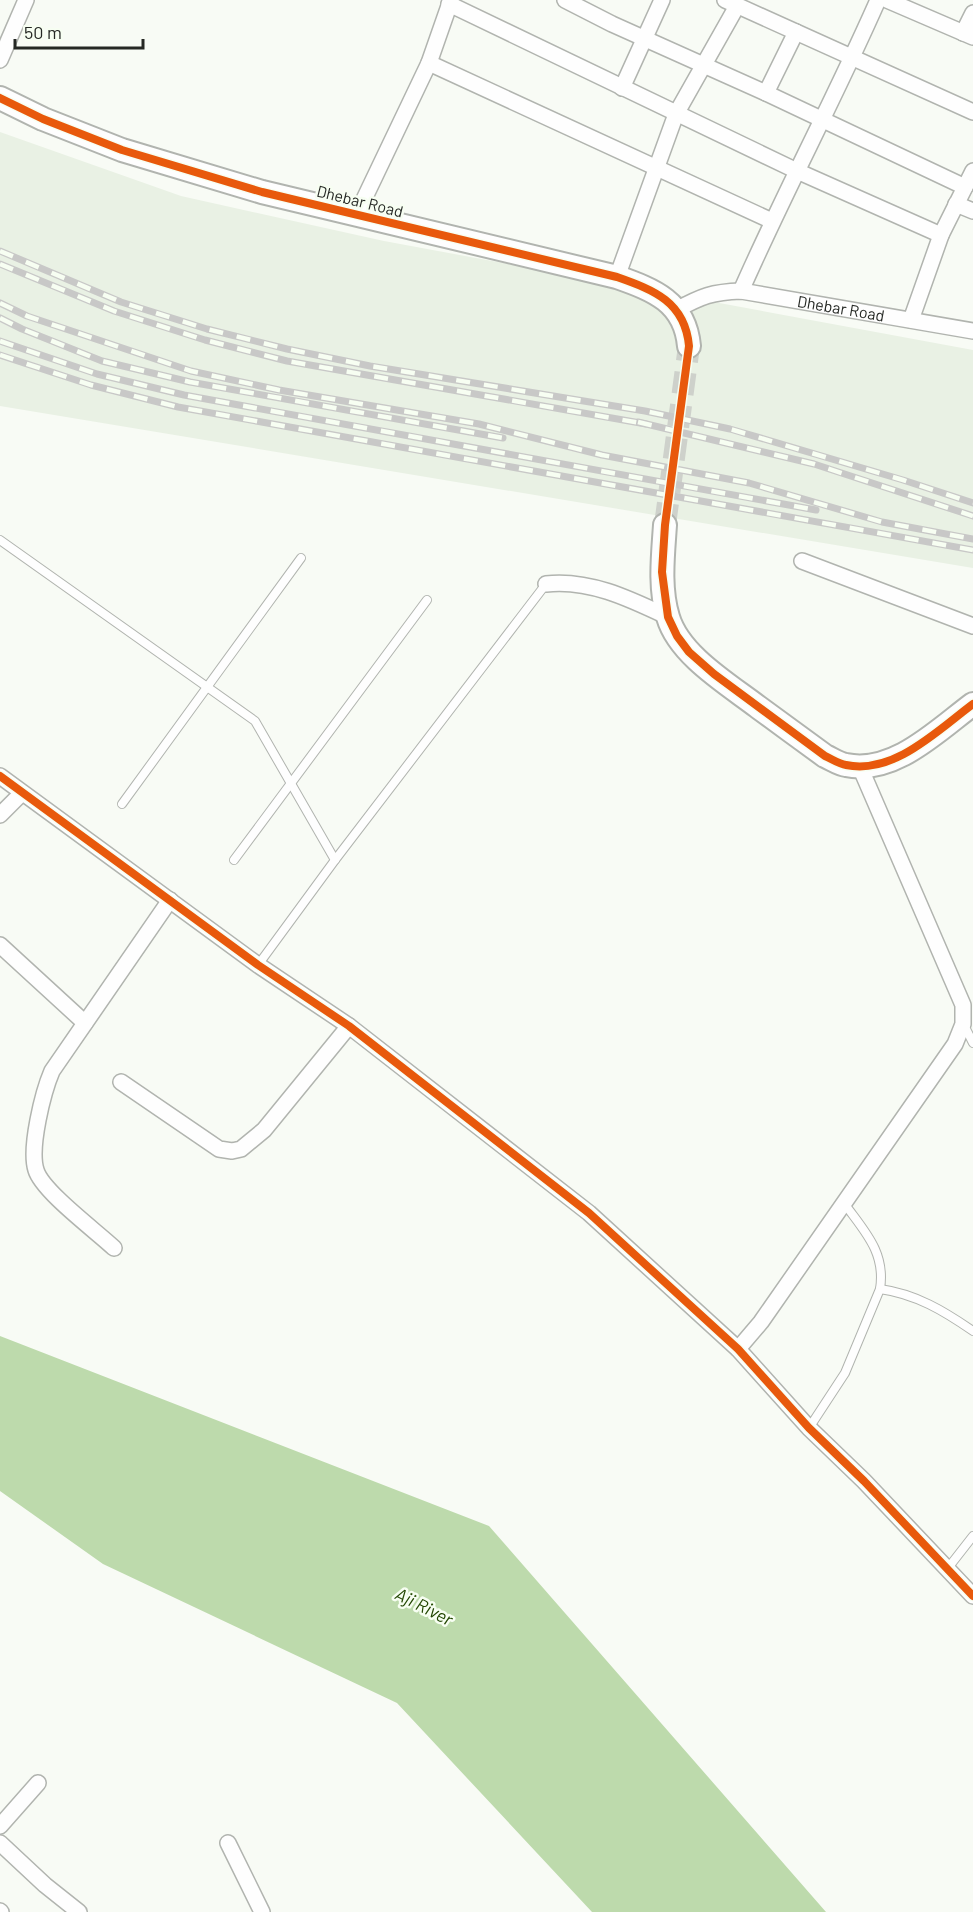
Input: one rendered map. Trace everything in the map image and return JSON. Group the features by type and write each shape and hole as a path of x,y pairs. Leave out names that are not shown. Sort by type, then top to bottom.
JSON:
{"street":[{"path":"0,60 26,0"},
{"path":"564,0 965,187"},
{"path":"622,88 662,0"},
{"path":"741,291 878,0"},
{"path":"886,0 968,35 973,13"},
{"path":"357,214 429,63 450,2 676,114 941,235"},
{"path":"617,277 676,114 703,65 731,3 973,112"},
{"path":"766,93 796,32"},
{"path":"429,63 772,221"},
{"name":"Dhebar Road","path":"0,98 43,119 122,150 262,192 617,277 644,286 658,294 676,310 685,325 689,346"},
{"path":"910,320 941,235 973,171"},
{"path":"956,204 973,211"},
{"name":"Dhebar Road","path":"676,310 703,296 718,292 741,291 973,331"},
{"path":"664,525 662,572 668,617 677,636 689,652 714,674 825,756 844,765 860,767 895,758 911,750 973,704"},
{"path":"802,561 973,626"},
{"path":"546,584 567,582 626,597 668,617"},
{"path":"738,1349 761,1322 955,1044 963,1024 963,1005 860,767"},
{"path":"0,776 258,965 349,1026 589,1213 738,1349 809,1428 864,1481 973,1596"},
{"path":"0,815 22,793"},
{"path":"114,1248 47,1188 36,1170 34,1155 40,1103 52,1071 170,900"},
{"path":"0,945 85,1023"},
{"path":"121,1082 219,1149 232,1151 241,1149 264,1130 349,1026"},
{"path":"0,1826 38,1783"},
{"path":"228,1843 262,1912"},
{"path":"0,1844 73,1910"}],"lane":[{"path":"0,540 255,721 335,860"},
{"path":"122,804 301,558"},
{"path":"258,965 335,860 546,584"},
{"path":"234,860 427,600"},
{"path":"963,1024 973,1043"},
{"path":"809,1428 845,1373 880,1289 882,1274 880,1258 874,1245 844,1203"},
{"path":"880,1289 896,1291 928,1303 973,1331"},
{"path":"948,1568 973,1536"}],"shaded area":[{"path":"0,132 181,196 384,241 973,350 973,568 0,406"}],"water":[{"name":"Aji River","path":"0,1336 489,1526 826,1912 592,1912 397,1703 103,1564 0,1491"}],"tunnel":[{"path":"665,525 689,346"}],"railway":[{"path":"0,251 121,302 207,329 370,366 645,411 730,429 973,503"},
{"path":"0,264 114,311 205,340 287,361 646,424"},
{"path":"0,303 27,316 191,371 279,390 479,424 602,455 749,483 882,522 973,539"},
{"path":"0,318 102,361 190,382 503,438"},
{"path":"0,341 97,374 184,395 816,510"},
{"path":"0,355 91,385 178,407 973,550"},
{"path":"638,422 814,464 973,516"}],"cycle path":[{"path":"0,98 43,119 122,150 262,192 617,277 655,293 674,308 681,318 689,346 665,525 662,572 668,617 677,636 689,652 714,674 825,756 846,765 864,766 898,757 930,737 973,704"},
{"path":"0,776 258,965 349,1026 589,1213 738,1349 809,1428 864,1481 973,1596"}]}
